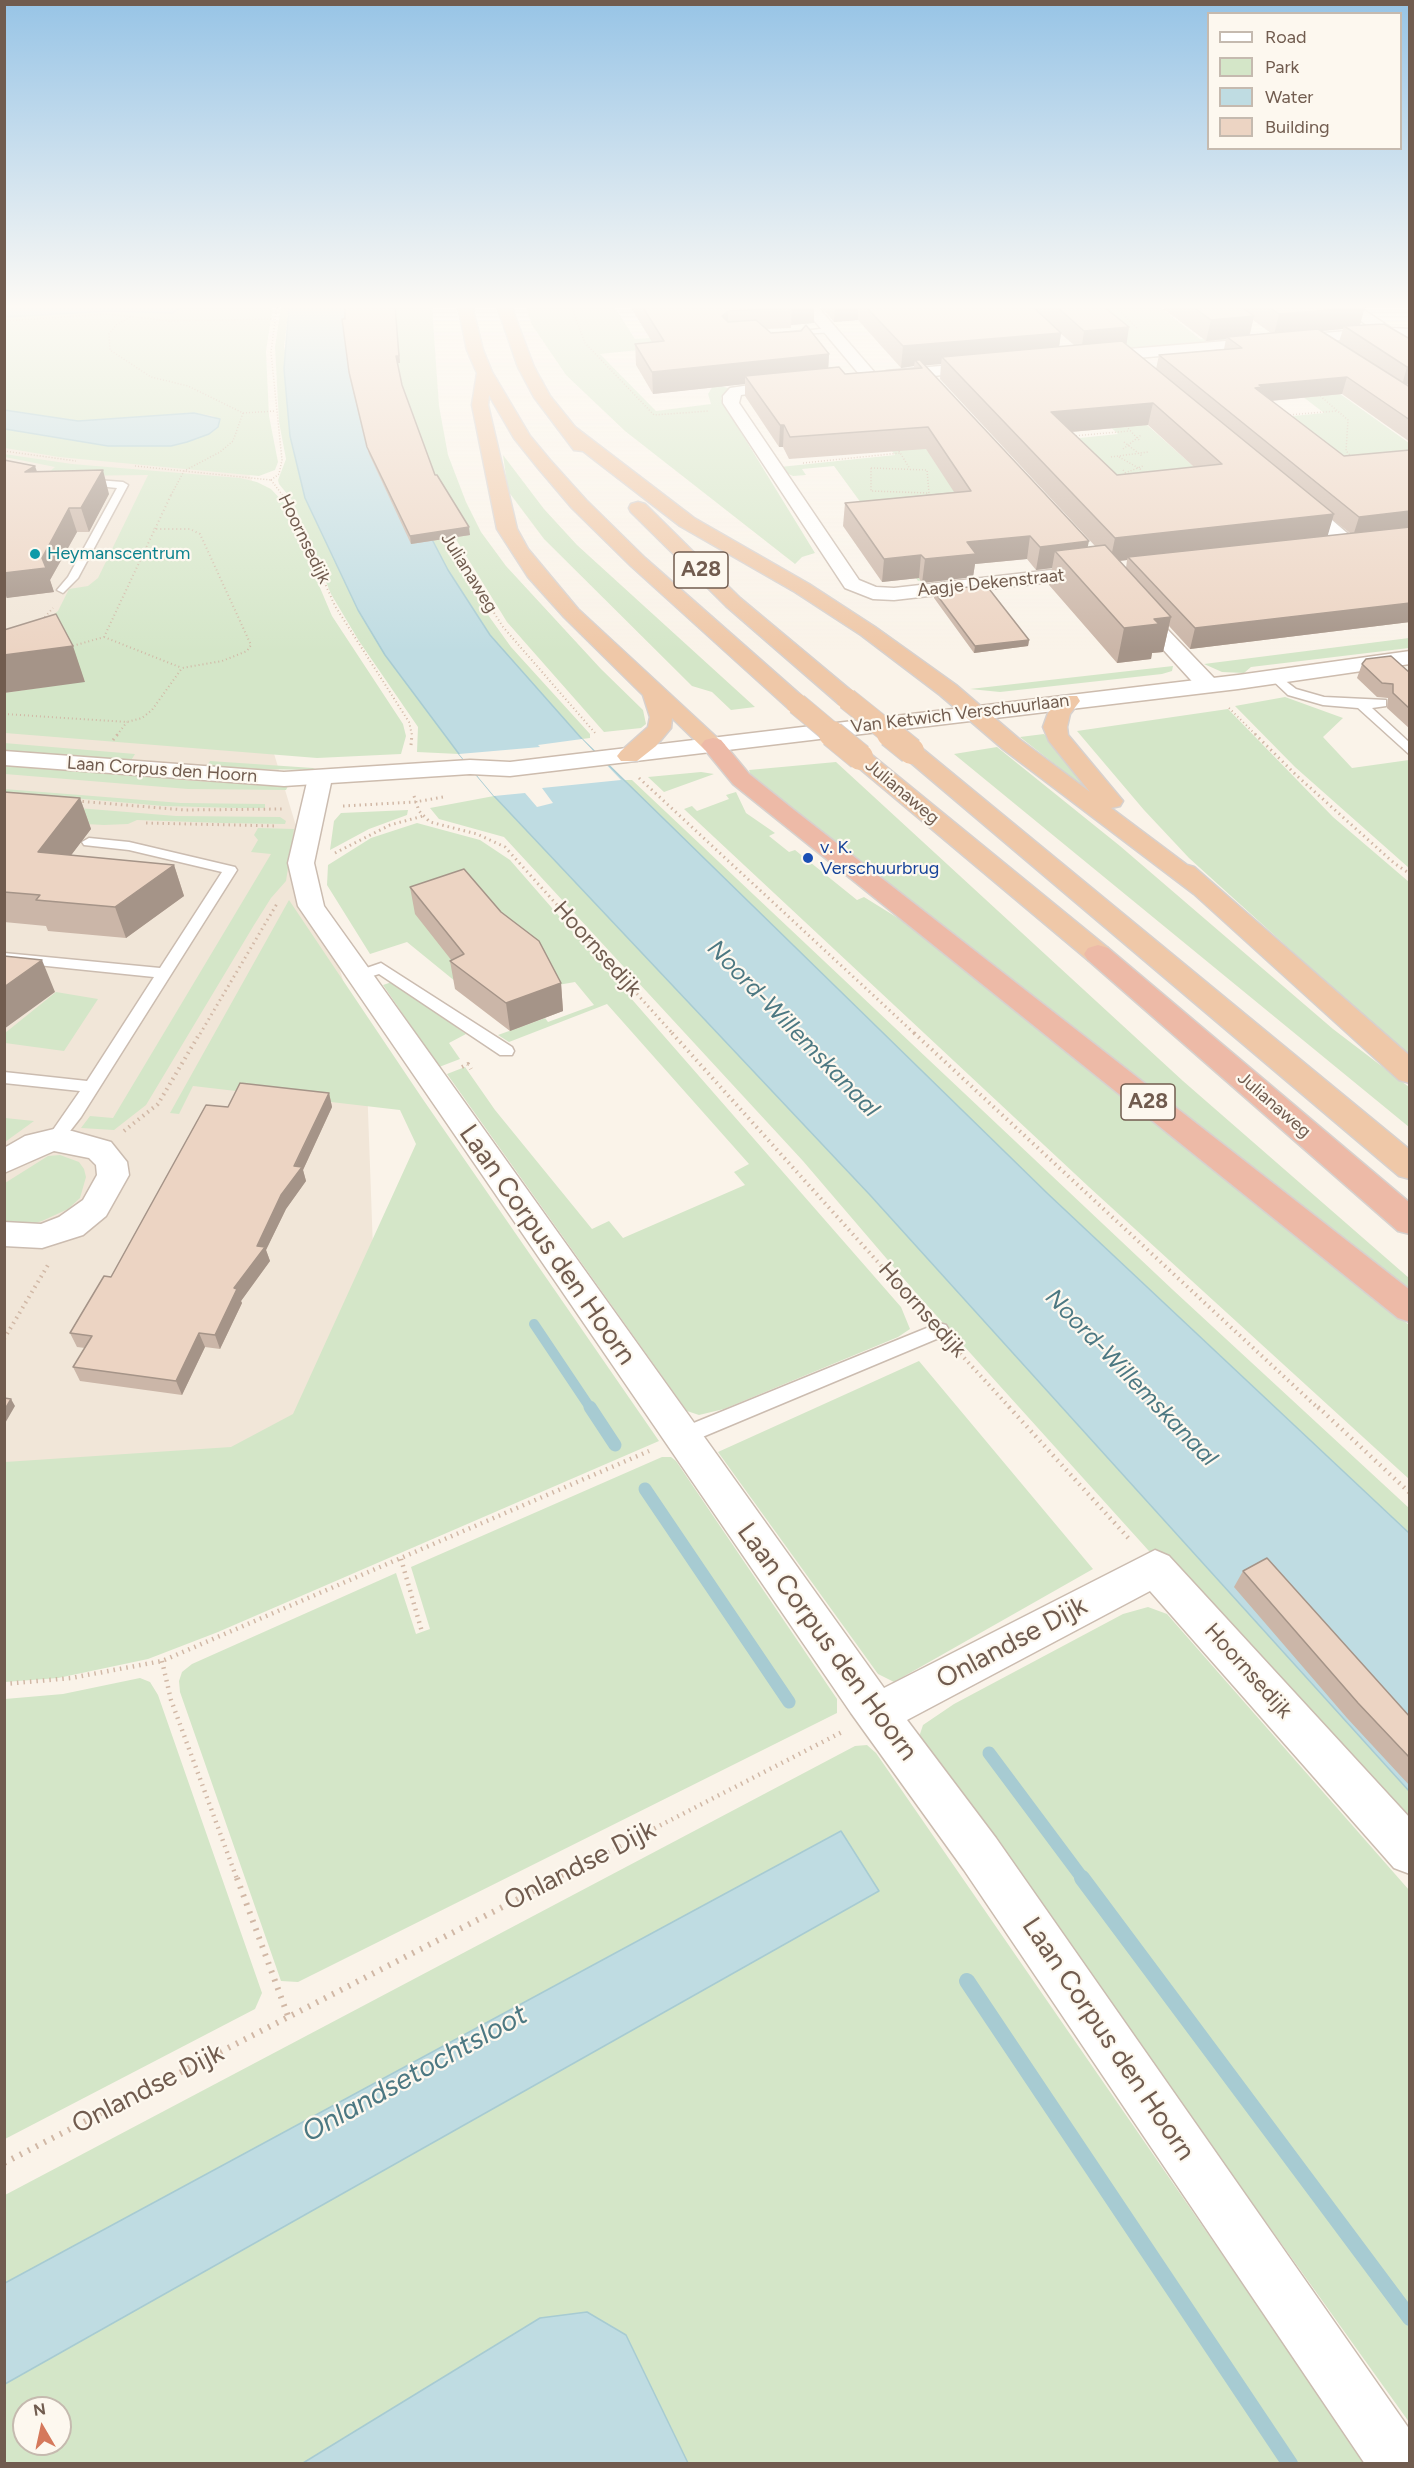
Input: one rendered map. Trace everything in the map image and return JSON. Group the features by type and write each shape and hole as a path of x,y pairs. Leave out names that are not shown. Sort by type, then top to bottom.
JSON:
{"highway":[{"name":"A28","path":"484,421 498,478 507,529 528,562 551,591 654,693 680,713 713,745 741,779 1410,1308"},
{"name":"Julianaweg","path":"513,421 523,438 579,504 638,562 797,704 1098,954 1410,1222"},
{"name":"Julianaweg","path":"560,421 597,466 733,602 1410,1168"},
{"name":"A28","path":"567,430 687,522 841,612 948,690 1011,744 1201,888"},
{"path":"632,765 658,728 661,717 654,693"},
{"name":"A28","path":"1069,701 1059,713 1055,727 1057,736 1084,771 1201,888 1410,1073"}],"street":[{"name":"Aagje Dekenstraat","path":"742,421 852,584 873,593 894,594 1109,577"},
{"path":"1287,491 1347,543"},
{"path":"1322,545 1371,540"},
{"path":"1086,554 1207,684"},
{"name":"Van Ketwich Verschuurlaan","path":"510,769 600,748 632,765 713,745 1275,677 1410,657"},
{"name":"Laan Corpus den Hoorn","path":"4,758 191,774 314,802"},
{"name":"Laan Corpus den Hoorn","path":"188,797 314,802 412,788 474,773 510,769"},
{"name":"Laan Corpus den Hoorn","path":"314,802 301,863 302,877 311,906 681,1437 877,1714 980,1854 1399,2463"},
{"path":"4,1162 36,1144 54,1140 72,1142 100,1150 111,1162 113,1175 95,1208 71,1226 42,1236 4,1234"},
{"name":"Onlandse Dijk","path":"877,1714 1155,1568"},
{"name":"Hoornsedijk","path":"1155,1568 1410,1852"}],"lane":[{"path":"63,590 73,578 123,484 67,482"},
{"path":"1275,677 1292,692 1323,701 1362,705 1382,703"},
{"path":"1362,705 1410,752"},
{"path":"54,1140 92,1087 230,870 129,846 89,842"},
{"path":"8,957 164,973"},
{"path":"357,975 381,969 506,1051"},
{"path":"4,1077 92,1087"},
{"path":"681,1437 939,1330"}],"path":[{"path":"104,637 153,529 184,471 220,452 233,441 240,421"},
{"name":"Hoornsedijk","path":"275,421 282,469 271,480 290,505 335,606 409,722 412,735 410,749"},
{"path":"1121,421 1140,441"},
{"path":"1348,421 1346,451 1356,461"},
{"path":"1070,437 1129,431"},
{"path":"1123,449 1141,435"},
{"path":"1124,442 1142,456"},
{"path":"895,443 910,469"},
{"path":"1111,457 1148,452"},
{"path":"772,466 900,453"},
{"path":"1114,454 1141,468 1124,471"},
{"path":"870,468 910,469 927,470 929,493 871,491 870,468"},
{"path":"1122,475 1124,471"},
{"path":"1124,471 1133,481"},
{"path":"892,492 896,499"},
{"path":"60,650 104,637 182,668 239,655 251,645 200,534 190,529 153,529"},
{"name":"Julianaweg","path":"443,531 503,627 600,748"},
{"path":"42,620 57,603 63,590"},
{"path":"4,714 127,722 142,718 152,710 182,668"},
{"path":"1228,707 1296,775 1394,863 1410,874"},
{"path":"116,735 127,722"},
{"path":"632,765 1410,1493"},
{"name":"Laan Corpus den Hoorn","path":"73,801 206,811 314,802 416,802 423,816"},
{"path":"146,823 314,802"},
{"path":"100,1150 158,1104 266,919 280,899 302,877 332,855 369,834 423,816"},
{"name":"Hoornsedijk","path":"423,816 440,826 477,834 505,847 1155,1568"},
{"path":"4,1339 71,1226"},
{"path":"4,1683 71,1678 162,1661 681,1437"},
{"path":"401,1559 423,1632"},
{"path":"162,1661 171,1700 288,2016"},
{"name":"Onlandse Dijk","path":"4,2163 877,1714"}],"shaded area":[{"path":"4,421 238,421 234,443 374,731 265,724 366,1056 380,1442 4,1529"}],"green space":[{"path":"209,421 270,421 278,462 275,470 259,476 59,457 5,448 4,429 108,446 171,446 187,442"},
{"path":"308,421 385,655 459,754 417,752 418,727 359,641 331,594 292,500 279,484 278,480 286,459 279,422"},
{"path":"404,421 442,421 448,455 466,502 481,532 506,566 601,669 643,710 646,724 641,728 604,732 507,622 415,473"},
{"path":"615,421 734,421 815,553 802,557 795,564"},
{"path":"869,421 907,421 972,498 959,577 918,581 834,466 802,469 806,475 793,476 784,472 780,467 895,455"},
{"path":"1104,421 1143,421 1203,475 1143,488 1002,446 1118,434"},
{"path":"1378,421 1409,443 1409,460 1368,464 1220,423"},
{"path":"4,454 72,464 240,478 257,482 271,489 284,503 332,616 403,724 406,736 401,754 317,758 5,733 5,693 85,681 46,621 58,611 69,589 88,586 98,578 148,475 56,476 47,474 55,467 5,457"},
{"path":"503,455 544,509 577,545 755,707 731,710 712,692 692,686 544,539 508,491"},
{"path":"401,480 409,483 483,608 511,647 590,734 590,738 582,739 490,635 448,570"},
{"path":"1409,638 1409,648 1251,667 1244,673 1222,672 1204,664"},
{"path":"1173,666 1172,671 1162,674 1000,692 970,689"},
{"path":"1285,697 1343,718 1323,737 1352,768 1409,760 1409,868 1295,767 1235,706"},
{"path":"1228,709 1333,817 1409,882 1409,1057 1189,858 1144,810 1077,731"},
{"path":"1044,734 1104,803 1020,737"},
{"path":"4,743 135,754 130,762 5,751"},
{"path":"997,747 1120,846 1333,1029 1409,1087 1409,1127 954,754"},
{"path":"210,761 313,768 317,770 205,768"},
{"path":"836,762 1183,1081 1409,1278 1409,1295 751,777 749,770"},
{"path":"4,765 195,781 288,786 286,790 188,789 5,774"},
{"path":"701,772 714,774 664,792 648,777"},
{"path":"621,780 632,780 1173,1290 1409,1508 1409,1533 1048,1194"},
{"path":"4,789 181,803 265,804 265,808 163,806 5,792"},
{"path":"736,792 746,813 775,833 769,836 789,852 795,850 857,900 864,897 922,933 1409,1325 1409,1479 1089,1187 684,809 692,806 697,811 729,799 726,795"},
{"path":"494,796 870,1195 1409,1791 1409,1839 916,1293 803,1161 504,837 439,819 430,808"},
{"path":"4,802 176,816 280,817 286,821 285,824 137,820 128,824 67,823"},
{"path":"408,810 407,815 369,829 330,850 334,821 341,813"},
{"path":"417,823 480,840 510,860 901,1307 910,1329 898,1337 724,1409 699,1415 687,1411 447,1074 465,1067 495,1110 592,1229 609,1221 623,1238 745,1185 734,1172 749,1164 607,1004 509,1042 498,1035 545,1018 548,1022 594,1005 575,982 552,986 468,982 461,986 407,942 370,954 327,885 328,865 371,838"},
{"path":"258,828 294,829 286,881 271,898 254,925 146,1105 114,1130 81,1128 90,1116 113,1118 271,854 251,852 258,840 254,835"},
{"path":"289,900 422,1098 659,1441 218,1632 148,1659 58,1678 5,1682 5,1462 231,1447 293,1414 416,1144 400,1110 193,1086 179,1114 170,1113"},
{"path":"392,982 466,1034 449,1043 460,1059 439,1067 383,985"},
{"path":"56,992 98,999 64,1051 5,1043 5,1033"},
{"path":"5,1118 34,1121 5,1142"},
{"path":"60,1155 79,1162 84,1169 86,1177 80,1198 68,1209 42,1221 29,1225 5,1222 5,1183 48,1156"},
{"path":"919,1361 1093,1569 894,1682 878,1674 718,1452"},
{"path":"662,1457 671,1457 676,1461 837,1699 837,1713 298,1982 281,1981 180,1692 179,1681 182,1672 192,1664 396,1573 416,1634 430,1629 411,1567"},
{"path":"1148,1607 1167,1614 1409,1890 1409,2422 919,1737 923,1725 954,1704 1123,1614"},
{"path":"140,1678 150,1682 158,1695 262,1993 255,2009 5,2139 5,1699 63,1694"},
{"path":"867,1745 876,1753 1366,2463 688,2463 626,2335 540,2318 303,2463 5,2463 4,2384 878,1891 841,1831 5,2283 5,2195 855,1746"}],"water":[{"path":"5,421 219,421 218,427 209,434 171,446 108,446 5,429"},
{"name":"Noord-Willemskanaal","path":"289,421 388,421 401,480 448,570 490,635 582,739 1048,1194 1409,1533 1409,1791 870,1195 494,796 459,754 385,655 358,610 305,498"},
{"name":"Onlandsetochtsloot","path":"841,1831 879,1891 5,2384 5,2283"},
{"path":"587,2312 626,2335 688,2463 303,2463 540,2318"}],"pier":[{"path":"582,739 621,780 542,788 553,803 537,807 525,793 494,796 459,754 540,747 538,745"}],"building":[{"path":"361,421 415,421 435,475 469,527 410,536 367,447"},
{"path":"777,421 977,421 1089,541 1040,547 1030,536 967,542 976,554 925,559 921,555 884,559 845,503 971,491 928,427 790,437 784,425 780,425"},
{"path":"1003,421 1061,421 1117,475 1222,464 1174,421 1220,421 1334,514 1115,538"},
{"path":"1241,421 1298,421 1344,456 1410,450 1410,511 1359,517"},
{"name":"Heymanscentrum","path":"4,460 35,466 25,472 103,470 81,508 69,508 42,558 46,568 4,573"},
{"path":"1410,527 1410,603 1195,628 1128,557"},
{"path":"1105,545 1171,617 1154,619 1159,624 1124,628 1055,551"},
{"path":"986,585 1029,640 975,646 934,591"},
{"path":"56,614 73,646 4,655 4,630"},
{"path":"1391,656 1410,673 1410,709 1393,693 1393,684 1382,683 1362,664 1366,659"},
{"path":"4,792 80,798 38,852 174,865 115,907 36,900 40,895 4,892"},
{"path":"464,869 501,912 539,941 561,983 506,1003 450,961 464,954 410,887"},
{"path":"4,956 42,960 4,987"},
{"path":"240,1083 329,1093 294,1166 302,1167 281,1195 257,1246 265,1247 234,1288 237,1289 215,1335 199,1333 176,1381 73,1367 92,1336 70,1333 104,1276 111,1277 206,1105 228,1107"},
{"path":"4,1398 11,1399 4,1411"},
{"path":"1267,1558 1410,1717 1410,1758 1358,1703 1243,1571"}],"waterway":[{"path":"534,1324 591,1409"},
{"path":"590,1407 615,1445"},
{"path":"645,1489 789,1702"},
{"path":"989,1753 1083,1879"},
{"path":"1082,1878 1410,2318"},
{"path":"967,1981 1290,2464"}],"place":[{"name":"Heymanscentrum","path":"35,554"},
{"name":"v. K. Verschuurbrug","path":"808,858"}]}
